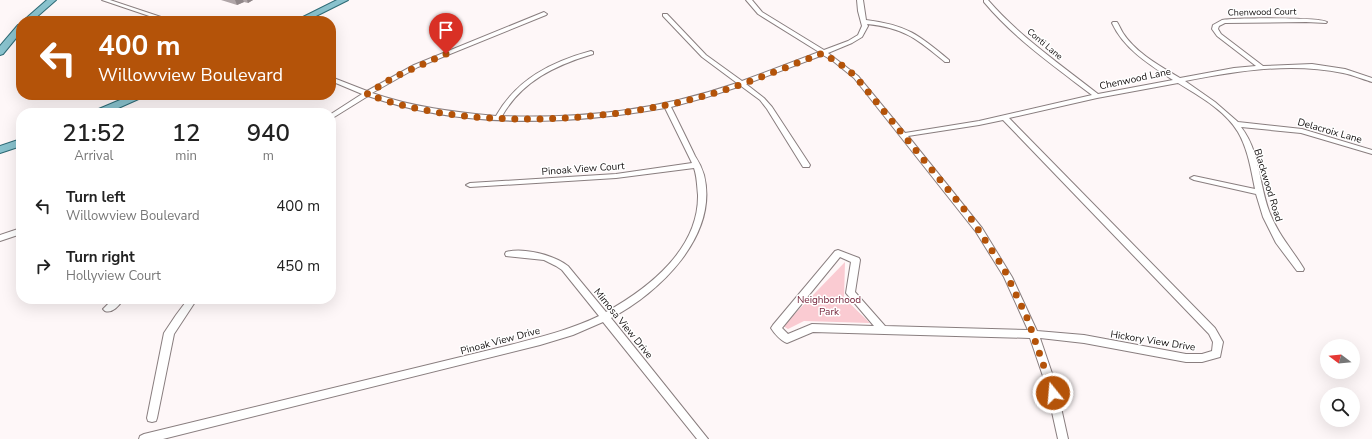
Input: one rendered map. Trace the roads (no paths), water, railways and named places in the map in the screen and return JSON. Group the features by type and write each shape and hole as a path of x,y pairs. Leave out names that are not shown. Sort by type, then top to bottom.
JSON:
{"main road":[{"path":"33,16 52,0"},
{"path":"310,16 344,0"},
{"path":"0,52 16,32"},
{"path":"110,108 128,100"},
{"path":"0,150 16,144"}],"street":[{"path":"105,0 155,16"},
{"path":"749,0 760,13 846,68 856,77 980,231 1004,269 1033,334 1057,408 1063,439"},
{"path":"336,81 367,94 418,108 498,118 536,119 585,117 667,106 742,84 856,40 863,32 865,22 861,11 860,0"},
{"name":"Conti Lane","path":"986,2 1006,23 1054,64 1097,96"},
{"path":"336,114 394,77 416,66 544,14"},
{"path":"665,15 704,56 762,99 770,108 806,165"},
{"name":"Chenwood Court","path":"1261,67 1219,35 1215,29 1216,25 1230,20 1306,20 1324,22"},
{"path":"865,22 890,24 908,30 947,61"},
{"path":"1116,23 1119,34 1136,51 1214,103 1237,124"},
{"path":"498,118 508,99 525,84 540,74 572,59 591,53"},
{"name":"Chenwood Lane","path":"904,135 1005,118 1097,96 1227,70 1261,67 1320,66 1345,71 1372,80"},
{"name":"Pinoak View Drive","path":"144,439 510,349 565,334 605,317 640,296 659,280 685,249 693,234 702,206 701,179 696,165 667,106"},
{"name":"Hickory View Drive","path":"884,330 850,293 856,260 838,253 776,328 787,339 812,328 884,330 1033,334 1084,339 1186,358 1202,358 1217,354 1218,342 1212,331 1005,118"},
{"name":"Delacroix Lane","path":"1237,124 1302,131 1372,152"},
{"name":"Blackwood Road","path":"1237,124 1247,146 1271,226 1277,238 1300,269"},
{"name":"Pinoak View Court","path":"470,185 616,176 696,165"},
{"path":"1194,178 1260,192"},
{"path":"0,238 16,233"},
{"name":"Mimosa View Drive","path":"509,254 542,256 559,263 565,268 703,439"},
{"path":"108,309 114,304"},
{"path":"152,418 169,333 189,304"}],"park label":[{"name":"Neighborhood Park","path":"829,304"}]}
